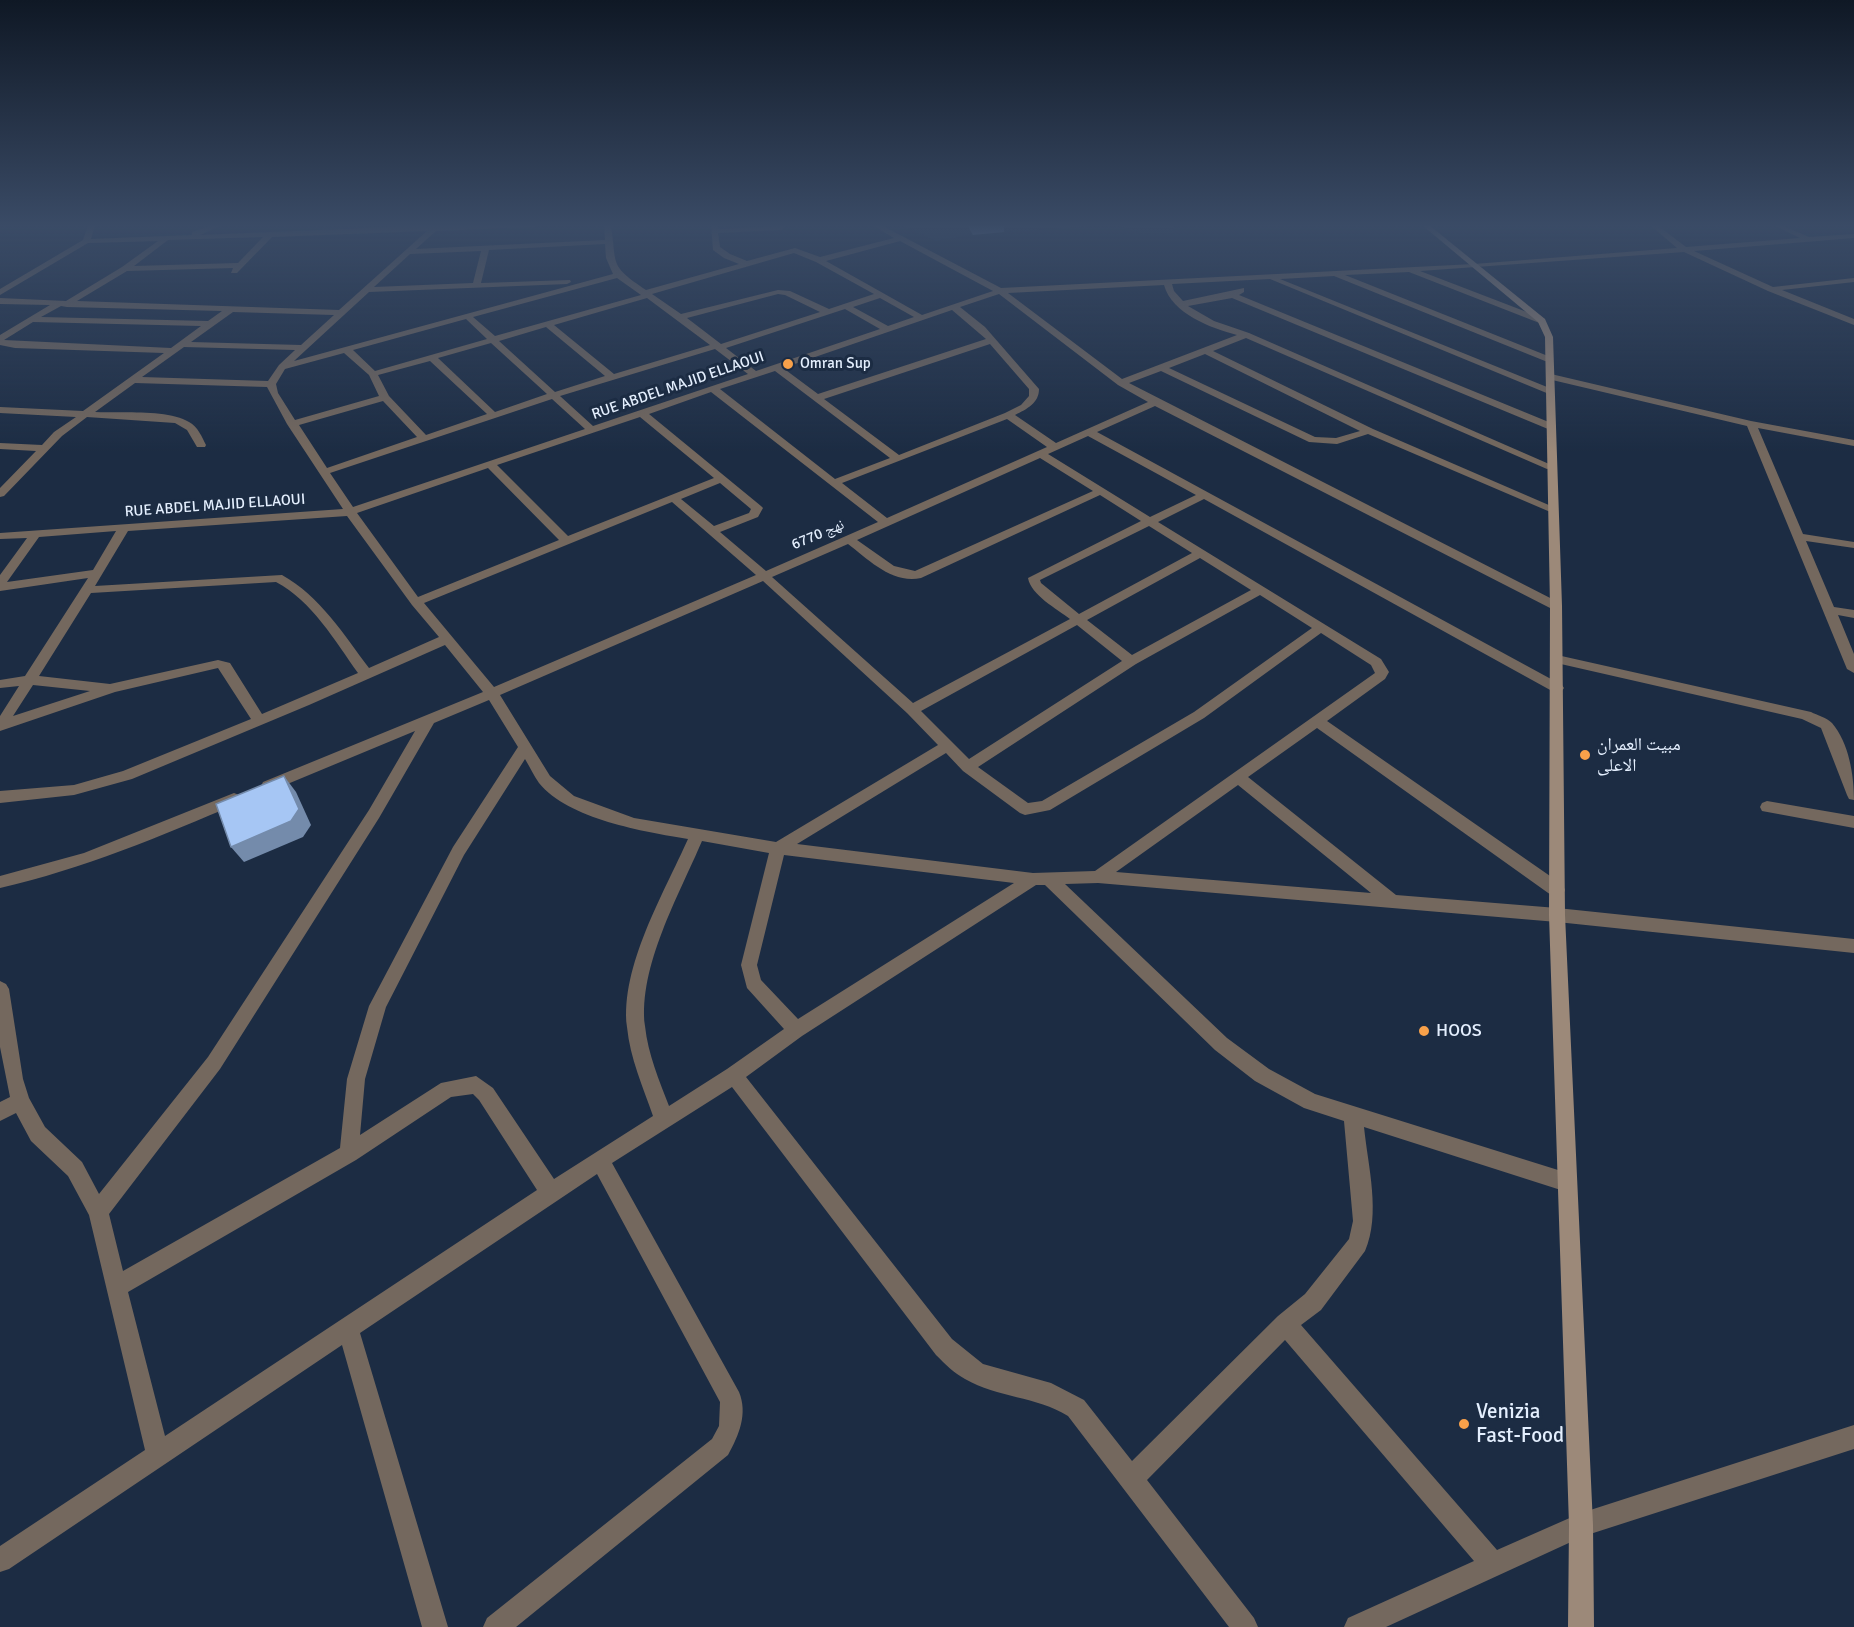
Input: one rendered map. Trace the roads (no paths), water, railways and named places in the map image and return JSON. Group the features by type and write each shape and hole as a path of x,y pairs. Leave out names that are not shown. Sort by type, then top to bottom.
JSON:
{"street":[{"path":"0,341 31,319 68,301"},
{"path":"354,301 282,367 271,384 273,393 350,512 416,602 492,693 545,780 568,800 633,824 697,835 778,848 1041,879 1098,877 1557,915 1854,946"},
{"path":"282,367 522,301"},
{"path":"373,374 624,301"},
{"path":"657,301 719,346 754,375"},
{"path":"680,317 743,301"},
{"path":"804,301 828,312"},
{"path":"324,472 554,395 861,301"},
{"path":"891,301 922,318"},
{"name":"RUE ABDEL MAJID ELLAOUI","path":"0,536 350,512 971,301"},
{"path":"1013,301 1121,383 1556,606"},
{"path":"1179,301 1211,322 1551,467"},
{"path":"1183,304 1200,301"},
{"path":"1247,301 1552,427"},
{"path":"1335,301 1550,376 1751,424 1854,443"},
{"path":"1390,301 1550,376"},
{"path":"1490,301 1542,321"},
{"path":"1517,301 1542,321 1549,337 1557,659 1557,915 1581,1524 1581,1627"},
{"path":"1801,301 1854,322"},
{"path":"0,302 341,313"},
{"path":"845,306 889,330"},
{"path":"833,483 1008,416 1034,397 1034,389 992,340 954,307"},
{"path":"2,489 58,434 231,309"},
{"path":"467,316 592,431"},
{"path":"31,319 210,324"},
{"path":"547,324 612,377"},
{"path":"1121,383 1246,335"},
{"path":"817,398 992,340"},
{"path":"0,341 15,345 303,348"},
{"path":"347,350 373,374 385,398 424,439"},
{"path":"1204,350 1369,431 1552,509"},
{"path":"431,357 494,416"},
{"path":"777,368 898,459"},
{"path":"1163,368 1313,440 1337,441 1369,431"},
{"path":"132,380 271,384"},
{"path":"713,389 886,523"},
{"path":"292,424 385,398"},
{"name":"نهج 6770","path":"0,882 35,875 71,863 428,721 886,523 1155,402"},
{"path":"0,410 87,413 182,421 190,426 201,446"},
{"path":"642,413 720,479 755,505 758,511 712,531"},
{"path":"1008,416 1056,448"},
{"path":"1751,424 1854,669"},
{"path":"1089,432 1557,688"},
{"path":"0,446 45,448"},
{"path":"1041,454 1376,662 1382,672 1380,676 1098,877"},
{"path":"491,465 566,542"},
{"path":"416,602 720,479"},
{"path":"849,539 891,569 904,575 916,575 1101,491"},
{"path":"1131,661 1041,590 1035,584 1034,578 1152,523 1204,495"},
{"path":"674,498 912,710 968,767 1025,809 1045,806 1199,715 1320,628"},
{"path":"1,726 124,527"},
{"path":"0,585 36,533"},
{"path":"1799,537 1854,545"},
{"path":"912,710 1200,553"},
{"path":"0,585 97,573"},
{"path":"87,590 278,578 289,582 301,594 366,674"},
{"path":"968,767 1131,661 1260,590"},
{"path":"1830,610 1854,614"},
{"path":"0,797 74,790 98,784 259,721 446,639"},
{"path":"1557,659 1806,716 1826,725 1833,737 1854,795"},
{"path":"1,726 112,688 218,664 225,666 259,721"},
{"path":"0,684 31,680 112,688"},
{"path":"98,1212 214,1064 374,814 428,721"},
{"path":"1317,721 1557,890"},
{"path":"796,1030 753,983 749,965 778,848 946,746"},
{"path":"349,1153 356,1079 378,1006 458,851 525,748"},
{"path":"1238,777 1393,902"},
{"path":"1767,807 1854,822"},
{"path":"664,1120 641,1049 634,1012 640,978 657,929 697,835"},
{"path":"0,1560 600,1160 734,1075 796,1030 1041,879"},
{"path":"1041,879 1221,1044 1262,1075 1311,1102 1567,1182"},
{"path":"0,989 14,1079 20,1101 38,1134 75,1169 98,1212 158,1455"},
{"path":"734,1075 944,1347 975,1373 1048,1392 1076,1408 1245,1627"},
{"path":"118,1286 349,1153 448,1089 476,1085 486,1094 551,1193"},
{"path":"0,1112 20,1101"},
{"path":"1131,1479 1286,1323 1313,1302 1358,1245 1362,1221 1353,1116"},
{"path":"496,1627 720,1447 730,1428 731,1400 600,1160"},
{"path":"1286,1323 1493,1564"},
{"path":"348,1328 435,1627"},
{"path":"1357,1627 1581,1524 1854,1437"}],"place":[{"name":"Omran Sup","path":"788,364"},
{"name":"مبيت العمران الاعلى","path":"1585,755"},
{"name":"HOOS","path":"1424,1031"},
{"name":"Venizia Fast-Food","path":"1464,1424"}]}
